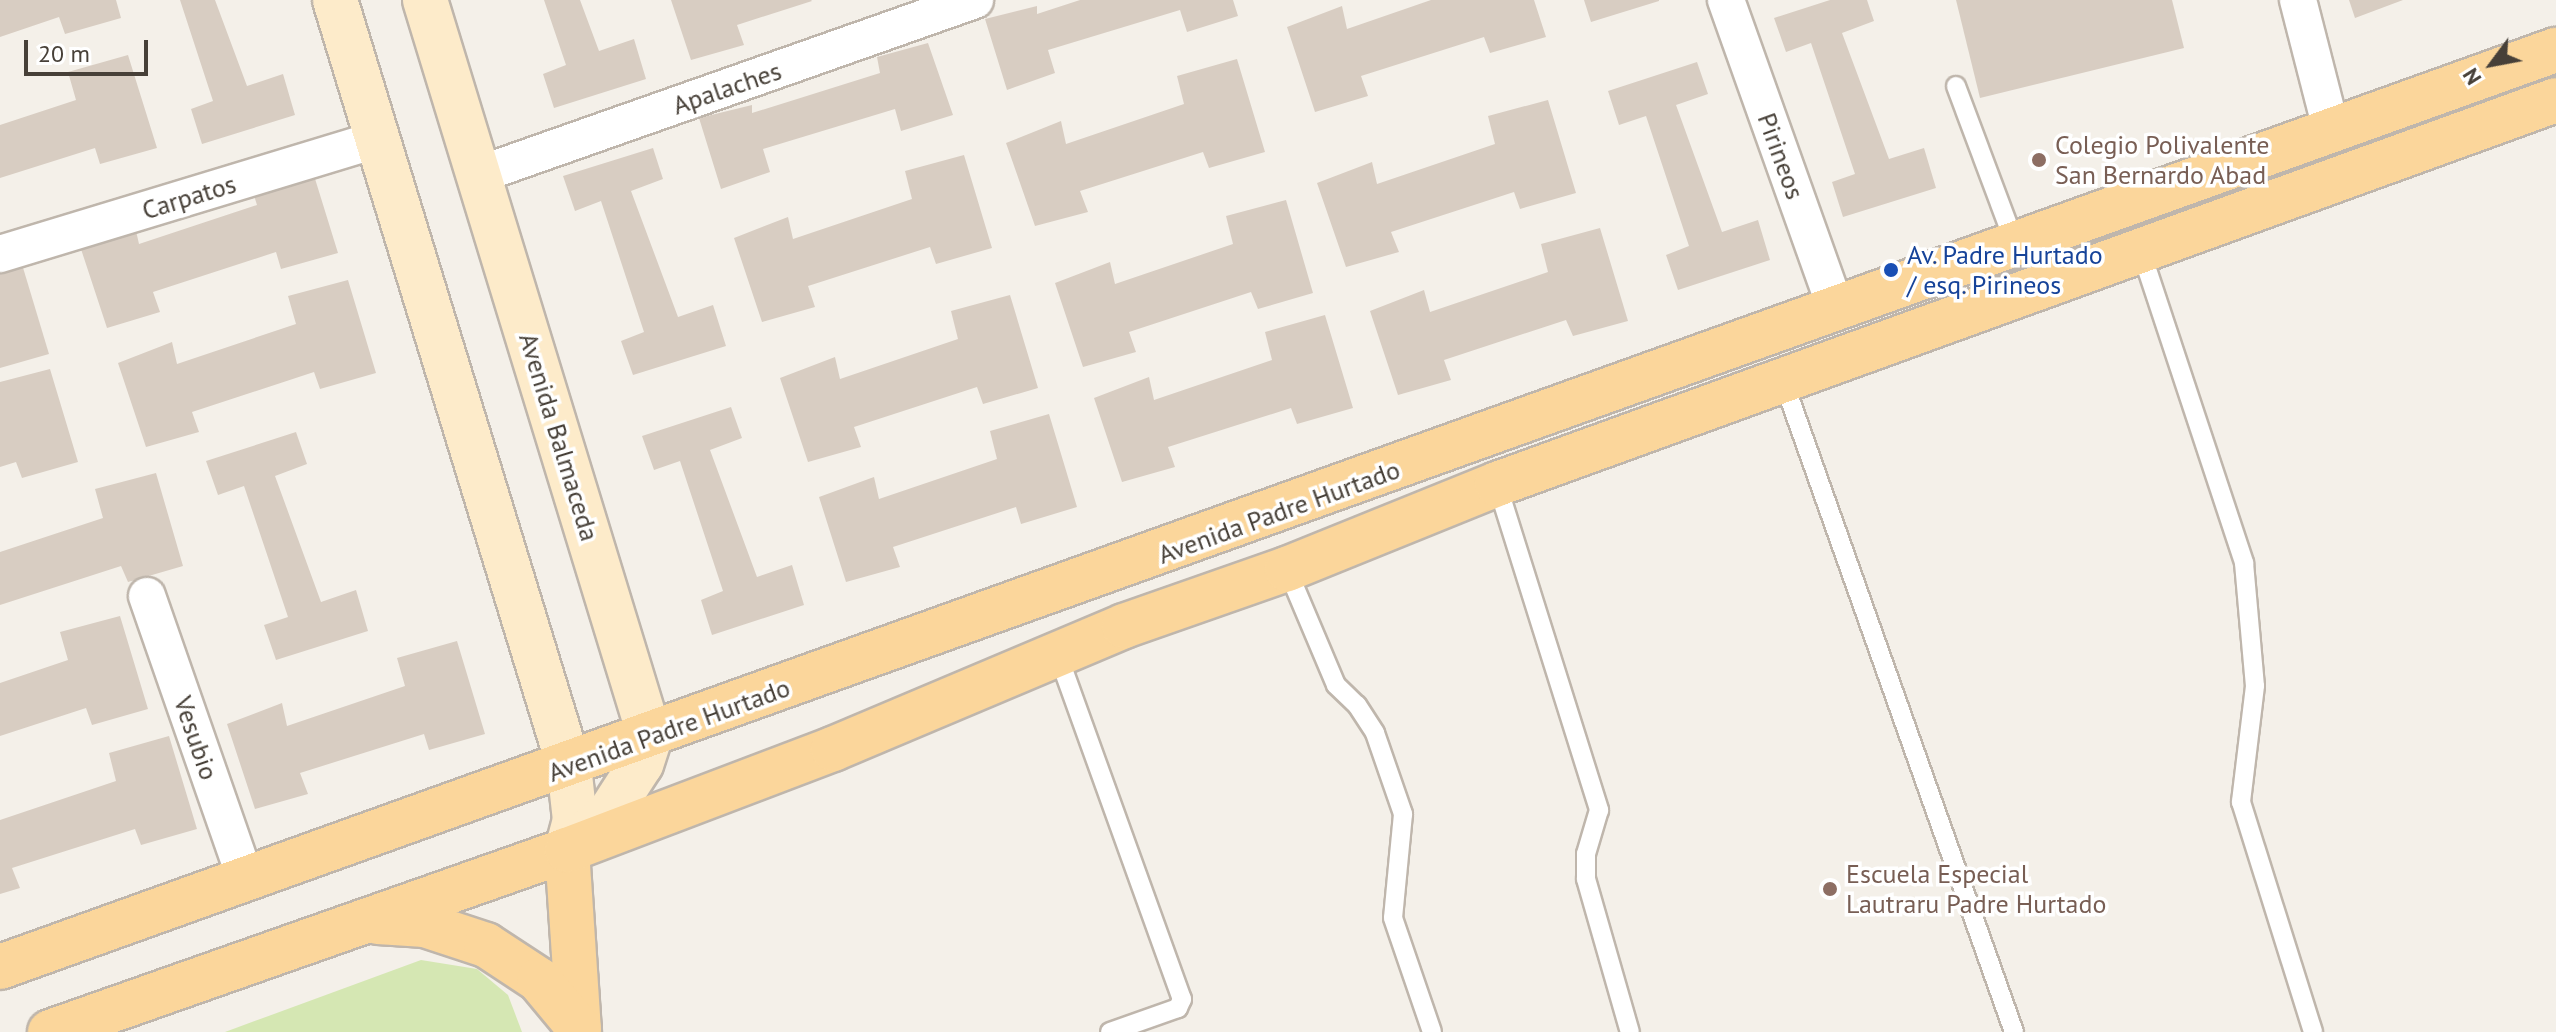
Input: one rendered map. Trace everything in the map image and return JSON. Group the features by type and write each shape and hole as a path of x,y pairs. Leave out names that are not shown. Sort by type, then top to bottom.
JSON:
{"main road":[{"name":"Avenida Padre Hurtado","path":"0,967 650,737 2556,50"},
{"name":"Avenida Padre Hurtado","path":"50,1032 567,850 833,749 1057,653 1287,569 1497,484 2556,100"},
{"path":"567,850 579,1030"},
{"path":"363,922 425,925 486,945 539,980 579,1030"}],"street":[{"path":"335,0 569,766 575,820 567,850"},
{"name":"Avenida Balmaceda","path":"425,0 650,737"},
{"name":"Apalaches","path":"478,175 975,0"},
{"name":"Pirineos","path":"1726,0 1837,311"},
{"path":"2298,0 2332,132"},
{"name":"Carpatos","path":"0,254 378,139"},
{"name":"Vesubio","path":"147,596 246,881"},
{"path":"567,850 610,812 641,764 650,737"}],"lane":[{"path":"1956,86 2016,246"},
{"path":"2141,251 2244,563 2255,686 2241,802 2313,1032"},
{"path":"1783,380 2014,1032"},
{"path":"1497,484 1599,810 1586,854 1586,879 1630,1032"},
{"path":"1287,569 1336,685 1357,705 1375,733 1403,814 1393,918 1432,1032"},
{"path":"1057,653 1182,999 1178,1008 1110,1032"}],"green space":[{"path":"421,960 477,969 508,995 522,1032 225,1032"}],"building":[{"path":"0,0 116,0 121,18 65,34 59,17 0,37"},
{"path":"180,0 215,0 247,86 283,74 295,115 202,144 191,109 213,101"},
{"path":"544,0 580,0 599,51 634,39 646,79 554,108 543,74 566,65"},
{"path":"671,0 812,1 737,25 744,45 691,60"},
{"path":"1080,0 1233,0 1238,16 1187,32 1180,10 1048,50 1055,73 1007,90 985,19 1037,6 1037,14"},
{"path":"1431,0 1534,0 1546,37 1490,53 1484,37 1361,76 1368,96 1315,112 1287,27 1342,6 1347,29"},
{"path":"1584,0 1659,0 1659,1 1591,22"},
{"path":"1830,0 1867,0 1874,21 1842,33 1889,159 1924,148 1936,188 1843,217 1832,182 1855,174 1811,43 1786,52 1774,18"},
{"path":"1956,0 2172,0 2184,48 1980,98"},
{"path":"2349,0 2403,0 2355,18"},
{"path":"928,43 953,115 901,131 895,109 763,149 770,172 721,189 699,118 752,105 752,113 880,73 877,57"},
{"path":"128,55 157,148 100,164 95,148 0,178 0,125 76,100 68,72"},
{"path":"1237,59 1265,152 1209,168 1203,152 1080,191 1088,212 1035,226 1006,143 1061,121 1066,144 1184,104 1177,76"},
{"path":"1697,62 1708,94 1676,105 1722,232 1758,220 1770,260 1678,290 1666,255 1689,246 1646,116 1619,125 1608,91"},
{"path":"1548,100 1576,193 1520,209 1514,192 1391,232 1399,252 1346,267 1317,183 1372,162 1377,184 1495,144 1488,116"},
{"path":"653,148 663,179 631,191 678,317 713,305 726,346 633,375 621,341 644,332 601,201 575,211 563,176"},
{"path":"964,155 992,248 936,264 930,247 808,286 815,307 762,322 734,238 788,217 793,239 912,199 905,171"},
{"path":"312,169 338,253 281,269 276,252 153,292 160,312 107,328 79,243 134,222 139,244 257,205 251,186"},
{"path":"1286,200 1313,293 1258,309 1251,292 1129,332 1136,352 1083,367 1055,283 1110,262 1115,284 1233,244 1226,216"},
{"path":"1600,228 1628,321 1573,336 1566,320 1444,360 1451,380 1398,395 1370,311 1424,290 1430,312 1548,272 1541,244"},
{"path":"21,261 49,354 0,368 0,266"},
{"path":"348,280 376,373 320,389 314,372 192,412 199,432 146,447 118,363 172,342 177,364 296,324 288,296"},
{"path":"1010,295 1038,388 983,404 977,387 854,427 861,447 808,462 780,378 835,357 840,379 958,339 951,311"},
{"path":"1325,315 1353,408 1297,424 1291,408 1168,447 1175,467 1122,482 1094,398 1149,377 1154,400 1272,360 1265,332"},
{"path":"50,369 78,462 22,478 16,462 0,467 0,382"},
{"path":"731,407 742,438 710,450 757,577 792,565 804,605 712,635 701,600 723,591 680,461 654,470 642,436"},
{"path":"1049,414 1077,507 1021,524 1016,507 893,547 900,567 846,582 819,497 874,477 879,499 997,459 990,431"},
{"path":"296,432 307,464 275,476 321,602 356,590 368,631 276,660 264,625 288,617 244,486 218,495 206,461"},
{"path":"156,473 183,566 128,582 121,566 0,605 0,552 103,518 95,489"},
{"path":"120,616 148,709 92,725 86,708 0,736 0,683 68,660 60,632"},
{"path":"457,641 485,734 429,750 424,734 300,773 308,794 255,809 227,724 282,703 287,726 405,686 397,658"},
{"path":"169,736 197,829 141,845 135,829 12,868 20,888 0,894 0,820 116,781 109,753"}],"place":[{"name":"Colegio Polivalente San Bernardo Abad","path":"2039,160"},
{"name":"Av. Padre Hurtado / esq. Pirineos","path":"1891,270"},
{"name":"Escuela Especial Lautraru Padre Hurtado","path":"1830,889"}]}
